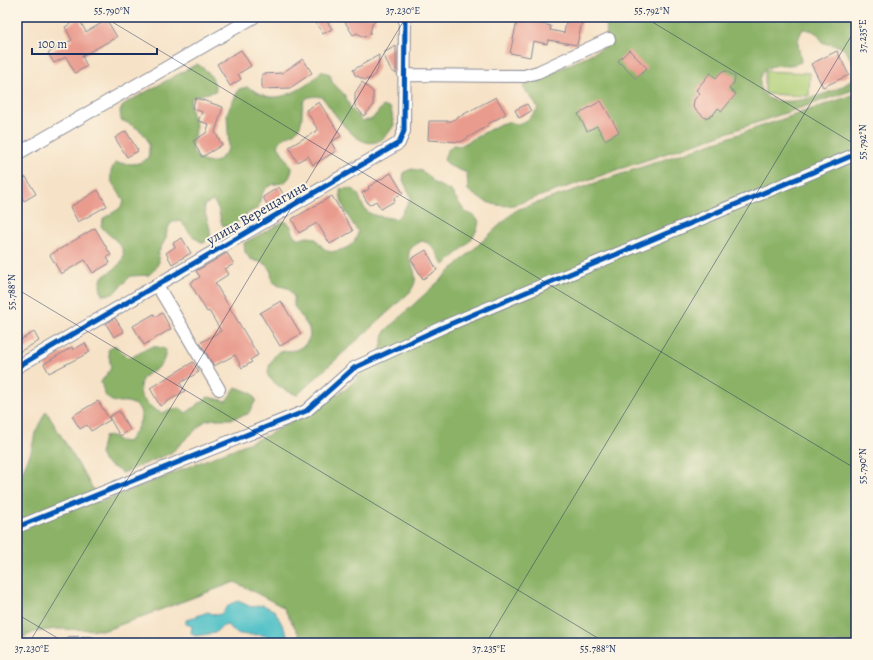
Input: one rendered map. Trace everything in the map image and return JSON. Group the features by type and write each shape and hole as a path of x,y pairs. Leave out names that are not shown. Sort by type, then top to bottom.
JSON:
{"street":[{"path":"17,154 87,115 238,21 254,17"},
{"name":"улица Верещагина","path":"17,367 399,143 404,131 405,17"},
{"path":"404,75 524,76 538,72 608,39"},
{"path":"17,527 306,411 354,368 443,327 856,154"},
{"path":"157,285 219,389"},
{"path":"70,643 90,643"}],"green space":[{"path":"606,17 703,17 719,22 727,19 728,17 856,17 856,71 849,56 841,47 826,44 822,42 815,32 803,29 798,42 801,62 792,65 770,67 762,73 760,82 763,93 770,99 782,101 797,101 812,98 838,89 848,83 856,73 856,89 514,205 507,206 489,203 473,194 468,190 467,173 450,166 444,160 447,151 453,145 460,146 500,124 509,122 517,124 526,121 538,109 523,87 529,81 546,76 607,46"},
{"path":"197,64 210,75 216,91 194,97 191,99 190,103 196,126 196,131 192,141 193,150 197,157 205,162 217,161 229,148 227,113 239,89 247,87 270,97 284,96 298,90 312,81 321,71 330,74 332,82 344,94 351,109 363,121 372,119 383,106 391,109 394,125 384,137 374,142 365,142 346,128 322,97 313,96 307,98 302,107 302,119 297,130 284,138 278,146 292,168 290,175 284,182 271,185 263,192 258,208 250,212 230,228 222,225 218,208 213,201 204,205 209,225 210,238 204,243 195,238 179,220 171,223 167,230 166,238 158,253 159,262 155,269 149,275 131,276 113,294 102,295 100,286 102,277 120,264 124,254 119,244 101,226 104,218 119,209 124,202 113,184 110,175 115,163 140,163 148,158 149,150 148,143 143,133 134,126 121,120 120,111 124,104"},
{"path":"765,71 810,73 809,96 765,94"},
{"path":"856,94 856,643 304,643 283,607 235,582 106,630 56,629 35,632 17,640 17,491 19,479 31,452 35,433 46,411 101,502 268,435 346,389 379,356 385,331 516,210"},
{"path":"412,169 422,171 429,176 434,183 451,191 465,212 473,215 479,221 475,234 466,246 444,265 431,245 422,241 415,245 410,249 409,253 415,279 414,285 410,292 297,395 281,388 268,376 270,363 278,352 296,350 305,345 310,337 309,328 294,306 294,297 288,288 279,286 272,281 271,272 266,264 250,259 245,252 244,243 285,221 291,226 294,236 300,239 307,237 315,238 323,248 330,252 344,249 352,244 357,237 358,232 344,207 340,195 340,189 348,188 356,192 364,208 371,214 396,219 402,213 411,197 403,180 404,172"},
{"path":"115,345 127,357 154,347 160,347 166,350 161,365 148,373 140,385 140,392 143,398 149,405 160,412 163,413 171,409 180,408 186,413 208,397 226,401 236,387 251,393 256,400 248,414 231,419 214,419 205,421 171,453 123,473 104,462 100,454 104,437 113,436 119,441 128,442 136,431 141,419 141,413 135,405 127,402 111,401 107,398 104,392 101,382 111,368 108,350"}],"water":[{"path":"238,601 251,607 263,605 275,611 289,638 287,642 275,643 264,635 240,634 227,625 221,627 215,633 195,636 191,633 192,626 186,624 186,620 208,612 215,615 221,614 230,604"}],"building":[{"path":"312,17 324,17 332,29 323,34"},
{"path":"342,17 374,17 376,21 372,24 370,34 364,37 357,33 353,35"},
{"path":"518,17 543,17 542,24 551,26 550,30 564,33 567,17 583,17 577,45 548,40 547,44 533,41 530,57 510,53"},
{"path":"79,19 86,32 107,20 117,37 82,56 87,66 75,73 66,57 54,63 48,53 72,40 65,27"},
{"path":"396,46 396,74 390,69 383,53"},
{"path":"241,50 251,66 238,74 241,79 230,86 217,64"},
{"path":"629,50 647,68 636,79 618,61"},
{"path":"837,51 849,75 823,87 811,64"},
{"path":"379,55 378,69 372,78 365,80 355,75 353,70"},
{"path":"303,59 312,73 290,88 262,89 262,74 282,73"},
{"path":"727,71 735,77 734,83 729,89 736,94 722,111 718,108 713,115 705,118 693,107 694,100 700,93 696,90 710,73 716,78 721,72"},
{"path":"362,82 373,92 373,106 364,116 355,106 355,93"},
{"path":"496,97 506,114 488,124 489,125 461,142 428,140 429,121 451,121"},
{"path":"196,98 223,107 215,132 222,145 202,157 193,141 206,133 209,124 198,121 202,112 192,108"},
{"path":"601,101 619,132 605,140 597,126 587,131 578,114"},
{"path":"319,102 341,136 331,142 336,151 313,165 308,156 297,162 289,147 318,130 306,110"},
{"path":"527,104 531,111 519,118 515,110"},
{"path":"126,131 138,151 127,157 115,138"},
{"path":"391,173 403,193 394,198 395,201 381,209 376,201 369,205 362,193 369,189 368,187"},
{"path":"26,177 36,194 24,201 17,189 17,182"},
{"path":"279,187 286,199 269,208 263,197"},
{"path":"98,190 107,206 78,222 70,207"},
{"path":"332,196 353,231 330,244 317,223 299,233 292,219"},
{"path":"95,228 111,255 107,257 110,263 93,273 85,260 61,274 50,255"},
{"path":"182,238 191,253 172,264 166,253 175,247 173,243"},
{"path":"426,250 437,270 423,279 411,259"},
{"path":"227,253 234,264 225,269 229,274 215,283 258,355 250,360 252,362 242,368 235,355 214,366 200,343 221,331 209,311 207,312 190,283 200,277 196,271"},
{"path":"281,301 301,334 280,346 260,313"},
{"path":"162,313 171,329 144,345 133,326 154,314 156,317"},
{"path":"115,318 124,332 114,337 106,324"},
{"path":"34,332 39,341 17,353 17,342"},
{"path":"85,343 90,352 49,373 44,364 72,347 73,350"},
{"path":"193,362 199,372 180,383 185,391 160,406 150,388"},
{"path":"98,401 110,420 91,431 87,425 80,429 72,416"},
{"path":"119,411 130,430 120,436 109,417"}],"cycle path":[{"path":"17,367 399,143 404,131 405,17"},
{"path":"17,527 306,411 354,368 443,327 856,154"}]}
